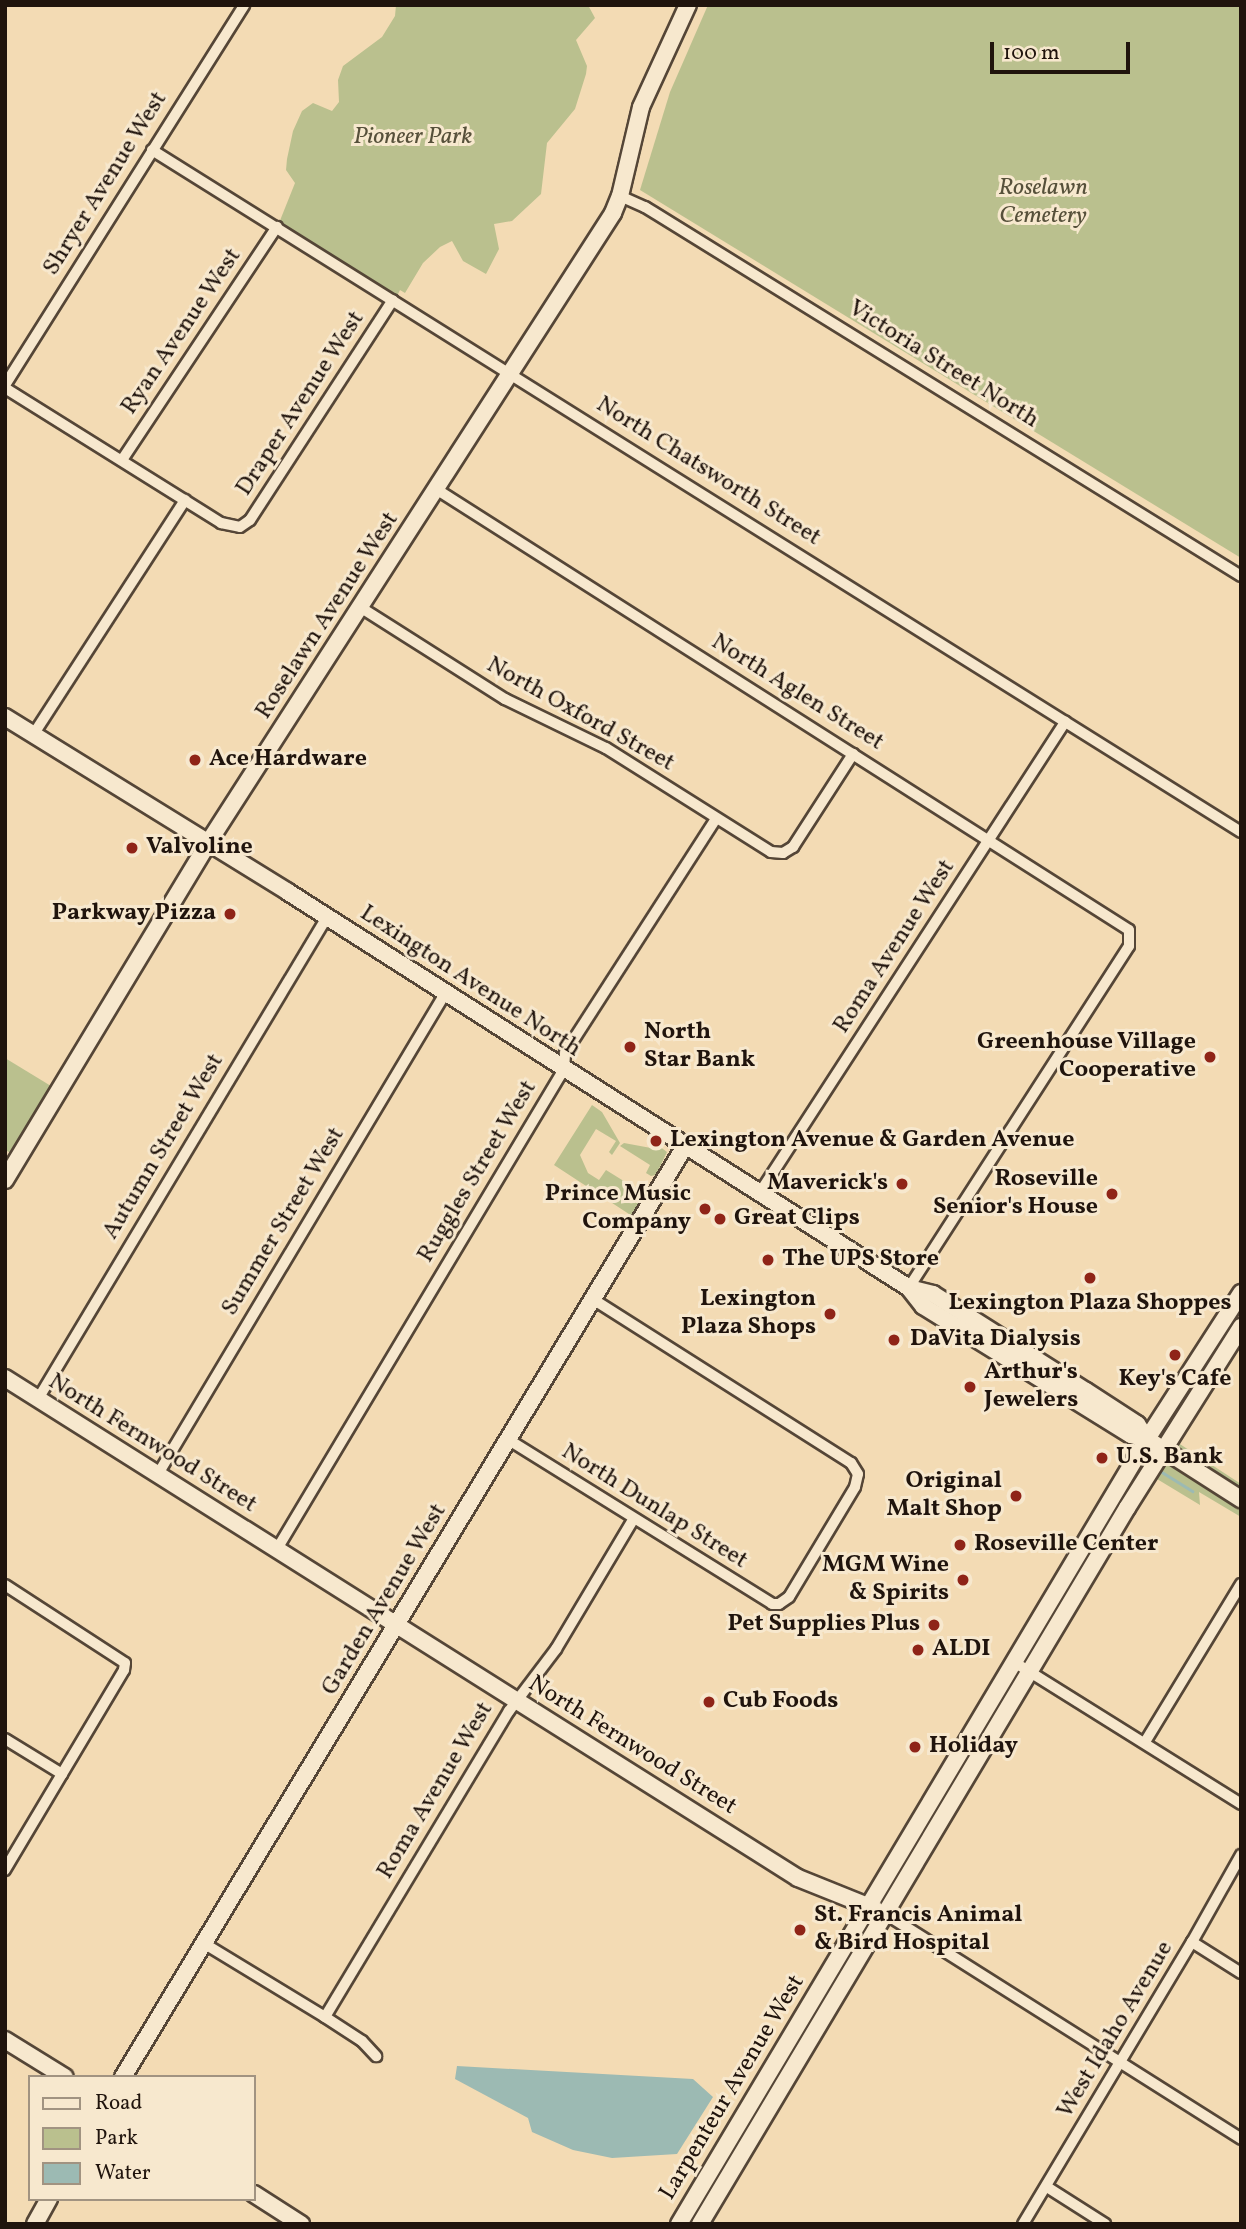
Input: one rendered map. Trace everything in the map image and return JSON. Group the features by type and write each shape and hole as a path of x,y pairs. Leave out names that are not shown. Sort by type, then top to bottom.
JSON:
{"street":[{"name":"Shryer Avenue West","path":"5,386 244,5"},
{"name":"Roselawn Avenue West","path":"5,1180 208,843 603,231 620,195 633,131 659,66 688,5"},
{"name":"North Chatsworth Street","path":"152,149 1241,832"},
{"name":"Victoria Street North","path":"620,195 645,207 1241,576"},
{"name":"Ryan Avenue West","path":"122,460 277,227"},
{"name":"Draper Avenue West","path":"185,500 228,527 240,527 250,520 393,300"},
{"path":"5,386 185,500 33,735"},
{"name":"North Aglen Street","path":"436,489 989,842 1125,925 1131,935 1129,946 909,1288"},
{"name":"North Oxford Street","path":"360,607 505,699 606,748 771,852 783,853 793,848 853,754"},
{"name":"Lexington Avenue North","path":"5,717 446,992 909,1288 923,1307 1130,1435 1147,1439 1241,1499"},
{"name":"Roma Avenue West","path":"759,1194 1065,722"},
{"name":"Ruggles Street West","path":"277,1549 564,1069 565,1053 716,819"},
{"name":"Autumn Street West","path":"38,1399 327,917"},
{"name":"Summer Street West","path":"158,1474 446,992"},
{"name":"Garden Avenue West","path":"124,2075 685,1146"},
{"name":"Larpenteur Avenue West","path":"679,2224 1147,1439 1241,1293"},
{"name":"North Dunlap Street","path":"509,1440 764,1601 779,1604 789,1597 855,1487 858,1474 851,1462 593,1299"},
{"name":"Larpenteur Avenue West","path":"700,2224 1029,1670 1241,1326"},
{"name":"North Fernwood Street","path":"5,1378 798,1878 884,1913 1241,2139"},
{"name":"Roma Avenue West","path":"325,2017 516,1699 556,1648 633,1520"},
{"path":"1145,1742 1241,1584"},
{"path":"5,1585 125,1663 124,1670 5,1870"},
{"path":"1014,1662 1241,1804"},
{"path":"5,1739 62,1774"},
{"name":"West Idaho Avenue","path":"1023,2224 1241,1855"},
{"path":"1192,1942 1241,1973"},
{"path":"205,1944 362,2041 376,2056"},
{"path":"5,2040 62,2075"},
{"path":"1047,2187 1105,2224"},
{"path":"256,2195 301,2224"},
{"path":"35,2224 49,2201"}],"green space":[{"name":"Pioneer Park","path":"396,5 588,5 595,18 576,40 587,66 586,74 575,109 547,143 541,194 512,221 494,224 499,249 486,274 463,261 452,241 440,247 423,263 405,293 400,290 397,296 279,223 295,183 286,170 287,159 293,131 302,111 313,103 332,111 339,102 338,80 343,66 382,37 395,16"},
{"name":"Roselawn Cemetery","path":"708,5 1241,5 1241,558 640,190 670,92"},
{"path":"5,1058 51,1086 11,1153 5,1150"},
{"path":"592,1105 602,1112 620,1143 612,1155 609,1152 616,1141 596,1129 580,1155 588,1173 599,1180 606,1170 635,1188 639,1183 648,1189 632,1216 554,1165"},
{"path":"624,1143 651,1148 659,1146 667,1152 656,1175 646,1173 650,1165 620,1146"},
{"path":"1163,1433 1241,1484 1241,1517 1199,1492 1200,1505 1157,1479 1161,1468 1146,1458"}],"water":[{"path":"457,2066 693,2079 713,2097 677,2154 612,2158 573,2150 532,2132 528,2118 455,2079"}],"waterway":[{"path":"1162,1472 1193,1491"}],"place":[{"name":"Ace Hardware","path":"195,760"},
{"name":"Valvoline","path":"132,848"},
{"name":"Parkway Pizza","path":"230,914"},
{"name":"North Star Bank","path":"630,1047"},
{"name":"Greenhouse Village Cooperative","path":"1210,1057"},
{"name":"Lexington Avenue & Garden Avenue","path":"656,1141"},
{"name":"Maverick's","path":"902,1184"},
{"name":"Roseville Senior's House","path":"1112,1194"},
{"name":"Prince Music Company","path":"705,1209"},
{"name":"Great Clips","path":"720,1219"},
{"name":"The UPS Store","path":"768,1260"},
{"name":"Lexington Plaza Shoppes","path":"1090,1278"},
{"name":"Lexington Plaza Shops","path":"830,1314"},
{"name":"DaVita Dialysis","path":"894,1340"},
{"name":"Key's Cafe","path":"1175,1355"},
{"name":"Arthur's Jewelers","path":"970,1387"},
{"name":"U.S. Bank","path":"1102,1458"},
{"name":"Original Malt Shop","path":"1016,1496"},
{"name":"Roseville Center","path":"960,1545"},
{"name":"MGM Wine & Spirits","path":"963,1580"},
{"name":"Pet Supplies Plus","path":"934,1625"},
{"name":"ALDI","path":"918,1650"},
{"name":"Cub Foods","path":"709,1702"},
{"name":"Holiday","path":"915,1747"},
{"name":"St. Francis Animal & Bird Hospital","path":"800,1930"}]}
